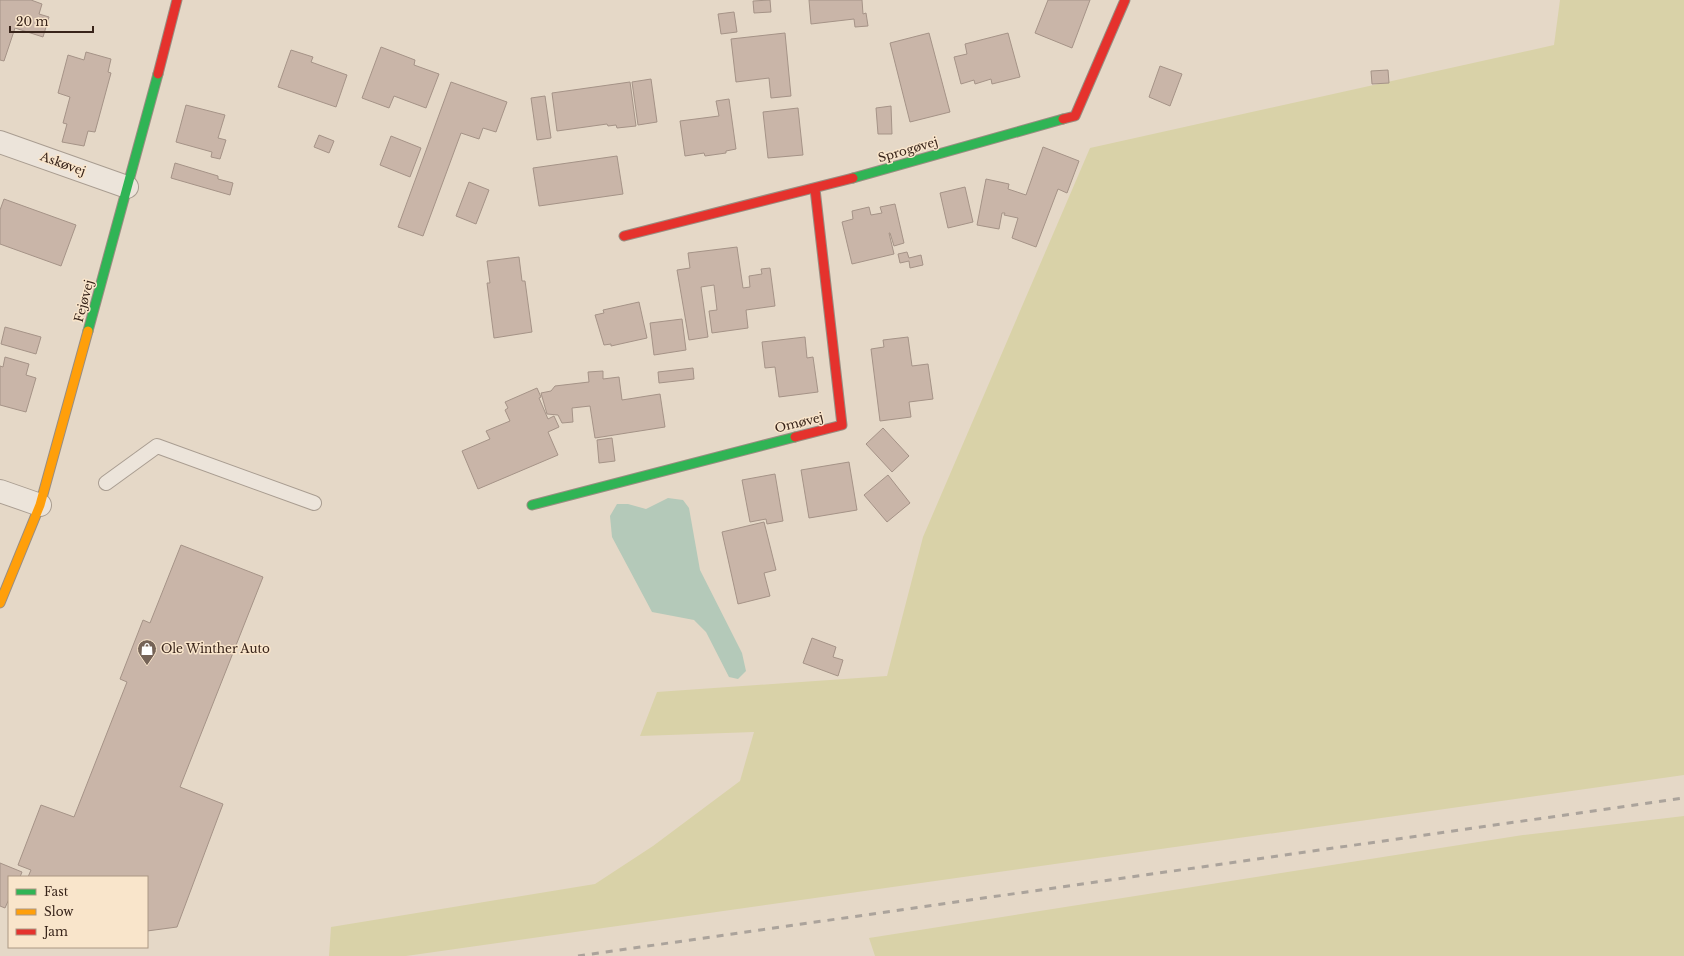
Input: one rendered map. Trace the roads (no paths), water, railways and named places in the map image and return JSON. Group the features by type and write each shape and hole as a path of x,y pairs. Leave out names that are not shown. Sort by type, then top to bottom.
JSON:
{"street":[{"name":"Fejøvej","path":"0,603 40,505 177,0"},
{"name":"Sprogøvej","path":"624,236 815,189 1075,116 1125,0"},
{"name":"Askøvej","path":"0,142 127,186"},
{"name":"Omøvej","path":"532,505 842,425 815,189"},
{"path":"0,491 40,505"}],"lane":[{"path":"106,483 157,446 314,503"}],"railway":[{"path":"578,956 1684,798"}],"place":[{"name":"Ole Winther Auto","path":"147,666"}]}
